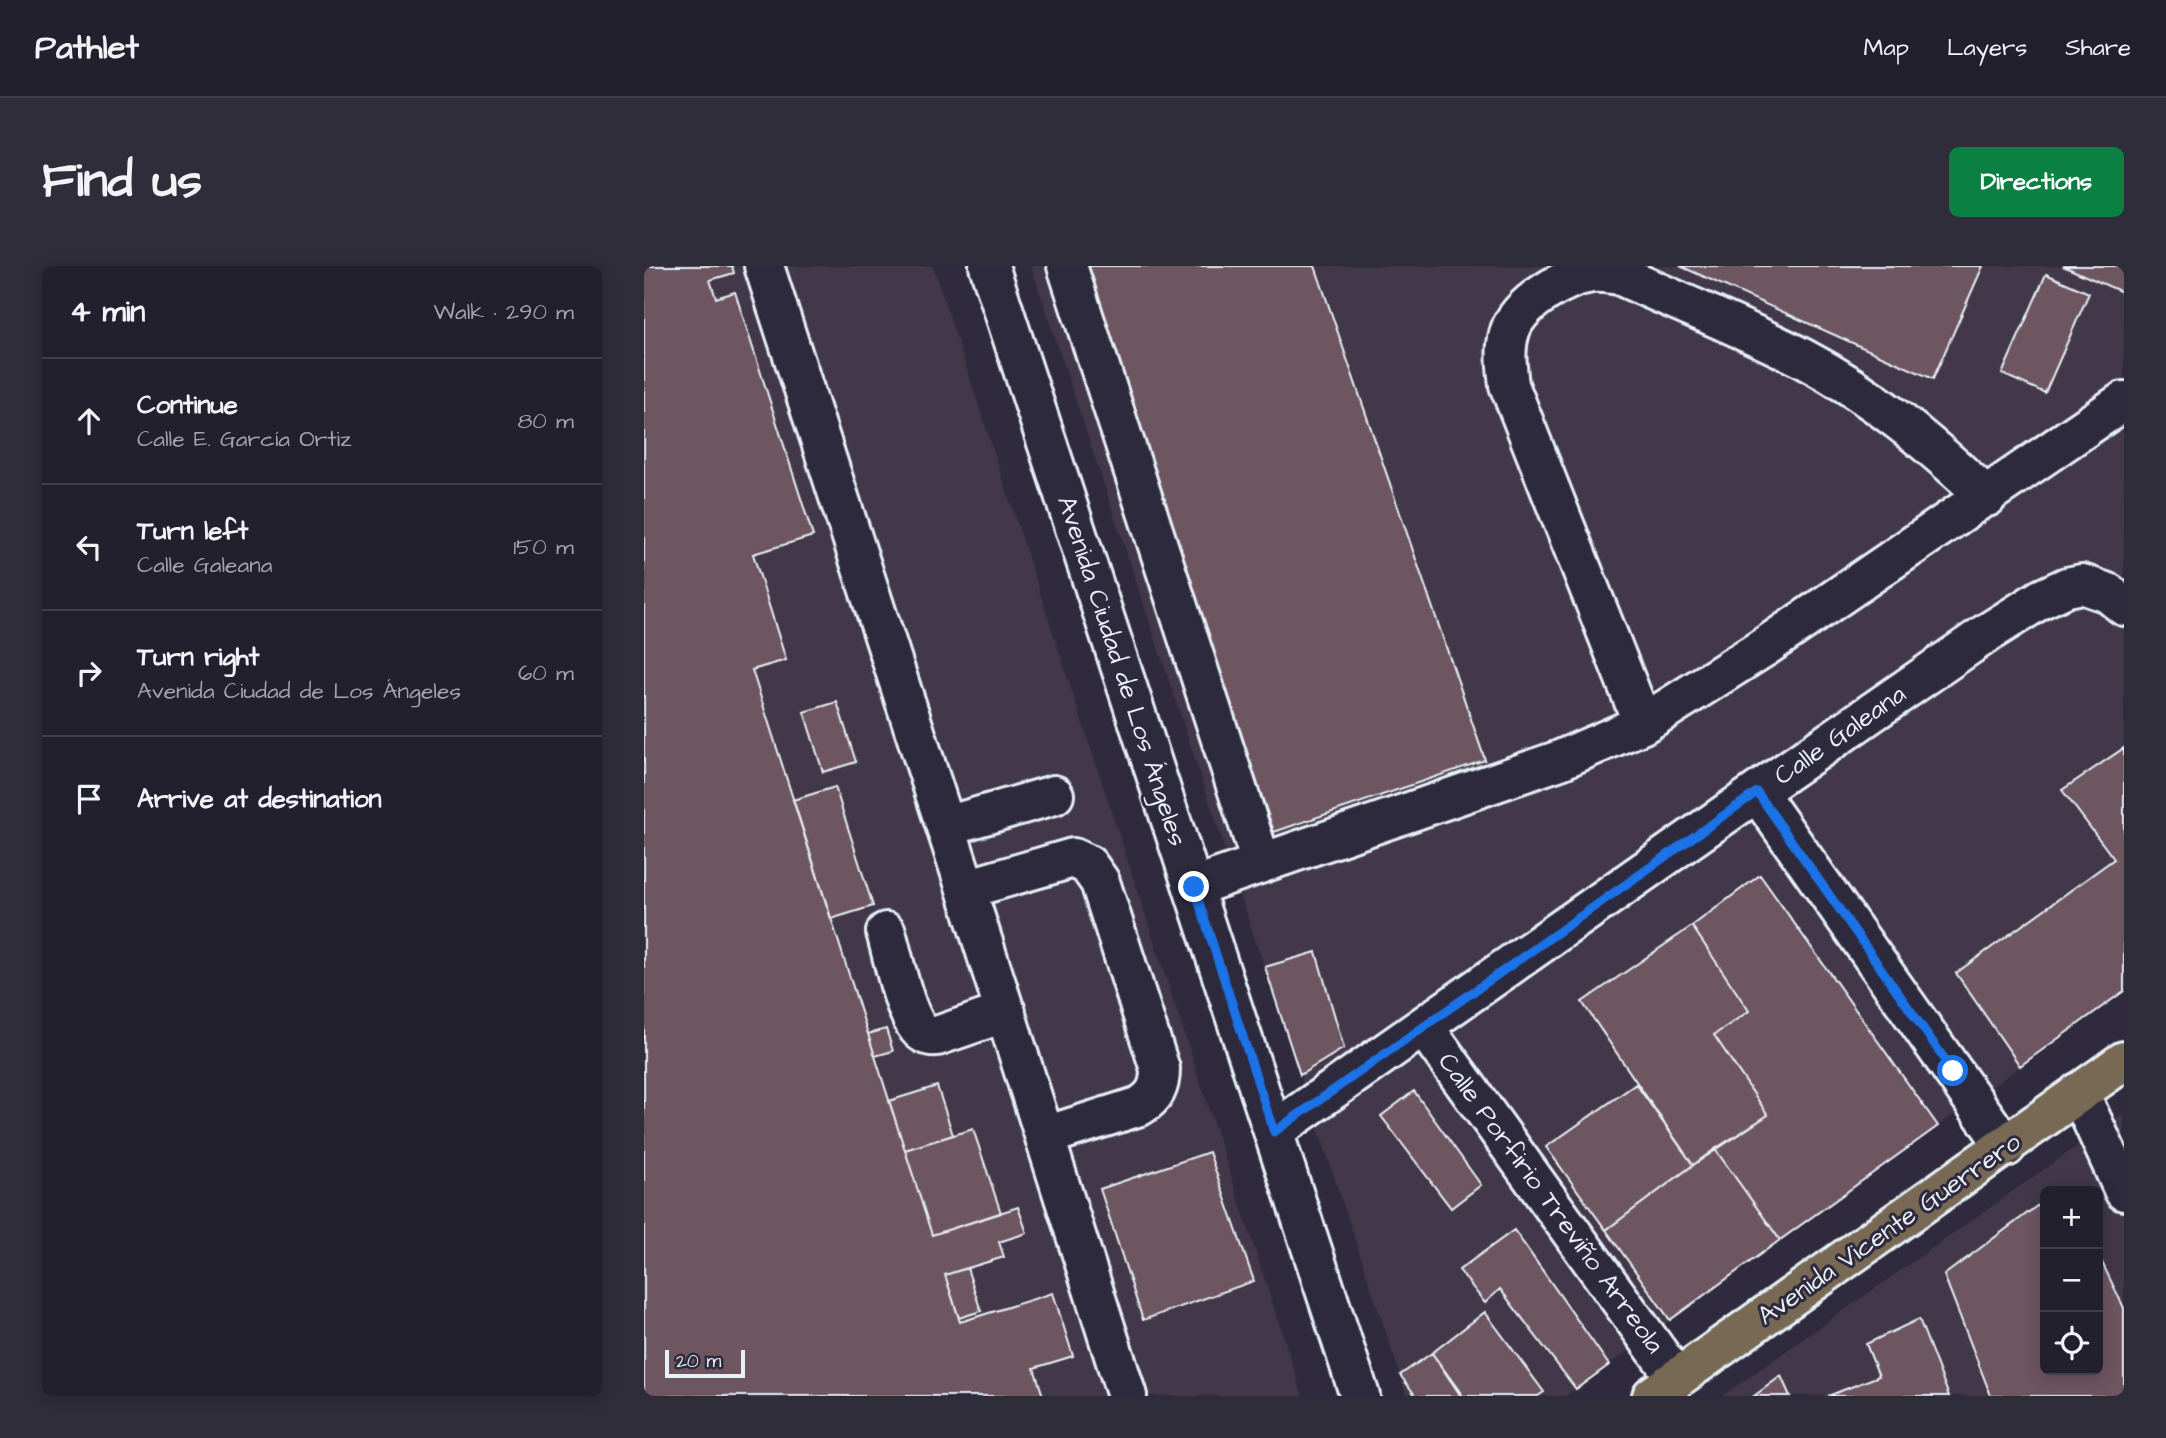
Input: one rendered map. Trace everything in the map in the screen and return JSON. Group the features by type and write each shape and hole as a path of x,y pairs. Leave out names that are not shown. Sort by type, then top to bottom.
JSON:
{"main road":[{"name":"Avenida Vicente Guerrero","path":"1665,1387 2124,1061"}],"street":[{"path":"764,266 1006,1012 1126,1396"},
{"name":"Avenida Ciudad de Los Ángeles","path":"989,266 1360,1396"},
{"path":"1067,266 1261,862"},
{"path":"1643,724 1509,385 1505,356 1510,329 1526,308 1545,292 1567,280 1594,273 1619,275 1805,359 1908,426 1987,497"},
{"path":"1194,887 1560,760 1643,724 1763,648 2124,401"},
{"name":"Calle Galeana","path":"1274,1132 1757,792 2041,599 2067,587 2082,584 2108,593 2124,606"},
{"path":"1757,792 2006,1147"},
{"path":"946,826 1054,795"},
{"path":"966,889 1073,858 1088,865 1100,882 1160,1069 1157,1091 1149,1101 1045,1136"},
{"path":"886,932 911,1015 923,1033 930,1037 937,1036 1006,1012"},
{"name":"Calle Porfirio Treviño Arreola","path":"1424,1027 1665,1387"},
{"path":"2079,1093 2124,1191"}],"shaded area":[{"path":"644,266 933,266 1303,1396 644,1396"},
{"path":"1031,266 2124,266 2124,991 1566,1396 1407,1396"},
{"path":"2124,1113 2124,1396 1722,1396"}],"building":[{"path":"644,266 732,266 734,273 710,280 716,298 735,292 813,536 753,554 786,660 752,670 932,1235 1018,1207 1027,1233 999,1242 1004,1257 945,1275 960,1322 1053,1293 1073,1356 1034,1368 1043,1396 644,1396"},
{"path":"1079,266 1315,266 1485,760 1274,832"},
{"path":"1680,266 1983,266 1933,379"},
{"path":"2063,266 2124,266 2124,293"},
{"path":"2046,274 2089,293 2045,393 2002,374"},
{"path":"837,702 856,762 823,772 804,712"},
{"path":"2124,748 2124,991 2020,1066 1956,973 2114,859 2062,790"},
{"path":"835,787 873,906 831,919 793,800"},
{"path":"1760,875 1938,1126 1780,1240 1715,1149 1768,1115 1714,1035 1749,1011 1692,926"},
{"path":"1692,926 1749,1011 1714,1035 1768,1115 1693,1165 1582,1002"},
{"path":"1316,952 1344,1048 1300,1075 1265,967"},
{"path":"886,1029 893,1051 875,1056 868,1034"},
{"path":"1636,1084 1693,1165 1606,1230 1546,1147"},
{"path":"937,1086 953,1135 905,1150 889,1101"},
{"path":"1414,1091 1481,1185 1451,1208 1381,1116"},
{"path":"973,1129 1001,1213 932,1235 905,1150"},
{"path":"1715,1149 1780,1240 1670,1320 1606,1230"},
{"path":"1209,1152 1254,1281 1143,1320 1100,1189"},
{"path":"2040,1204 2040,1375 2103,1375 2103,1264 2124,1308 2124,1396 1991,1396 1944,1275"},
{"path":"1514,1230 1609,1365 1576,1389 1500,1289 1485,1303 1459,1270"},
{"path":"967,1268 981,1311 959,1318 945,1275"},
{"path":"1485,1312 1544,1392 1538,1396 1461,1396 1432,1353"},
{"path":"1919,1319 1949,1396 1828,1396 1879,1376 1866,1344"},
{"path":"1432,1353 1463,1396 1416,1396 1400,1375"},
{"path":"1781,1376 1790,1396 1754,1396"}],"route":[{"path":"1194,887 1274,1132 1757,792 1953,1071"}]}
